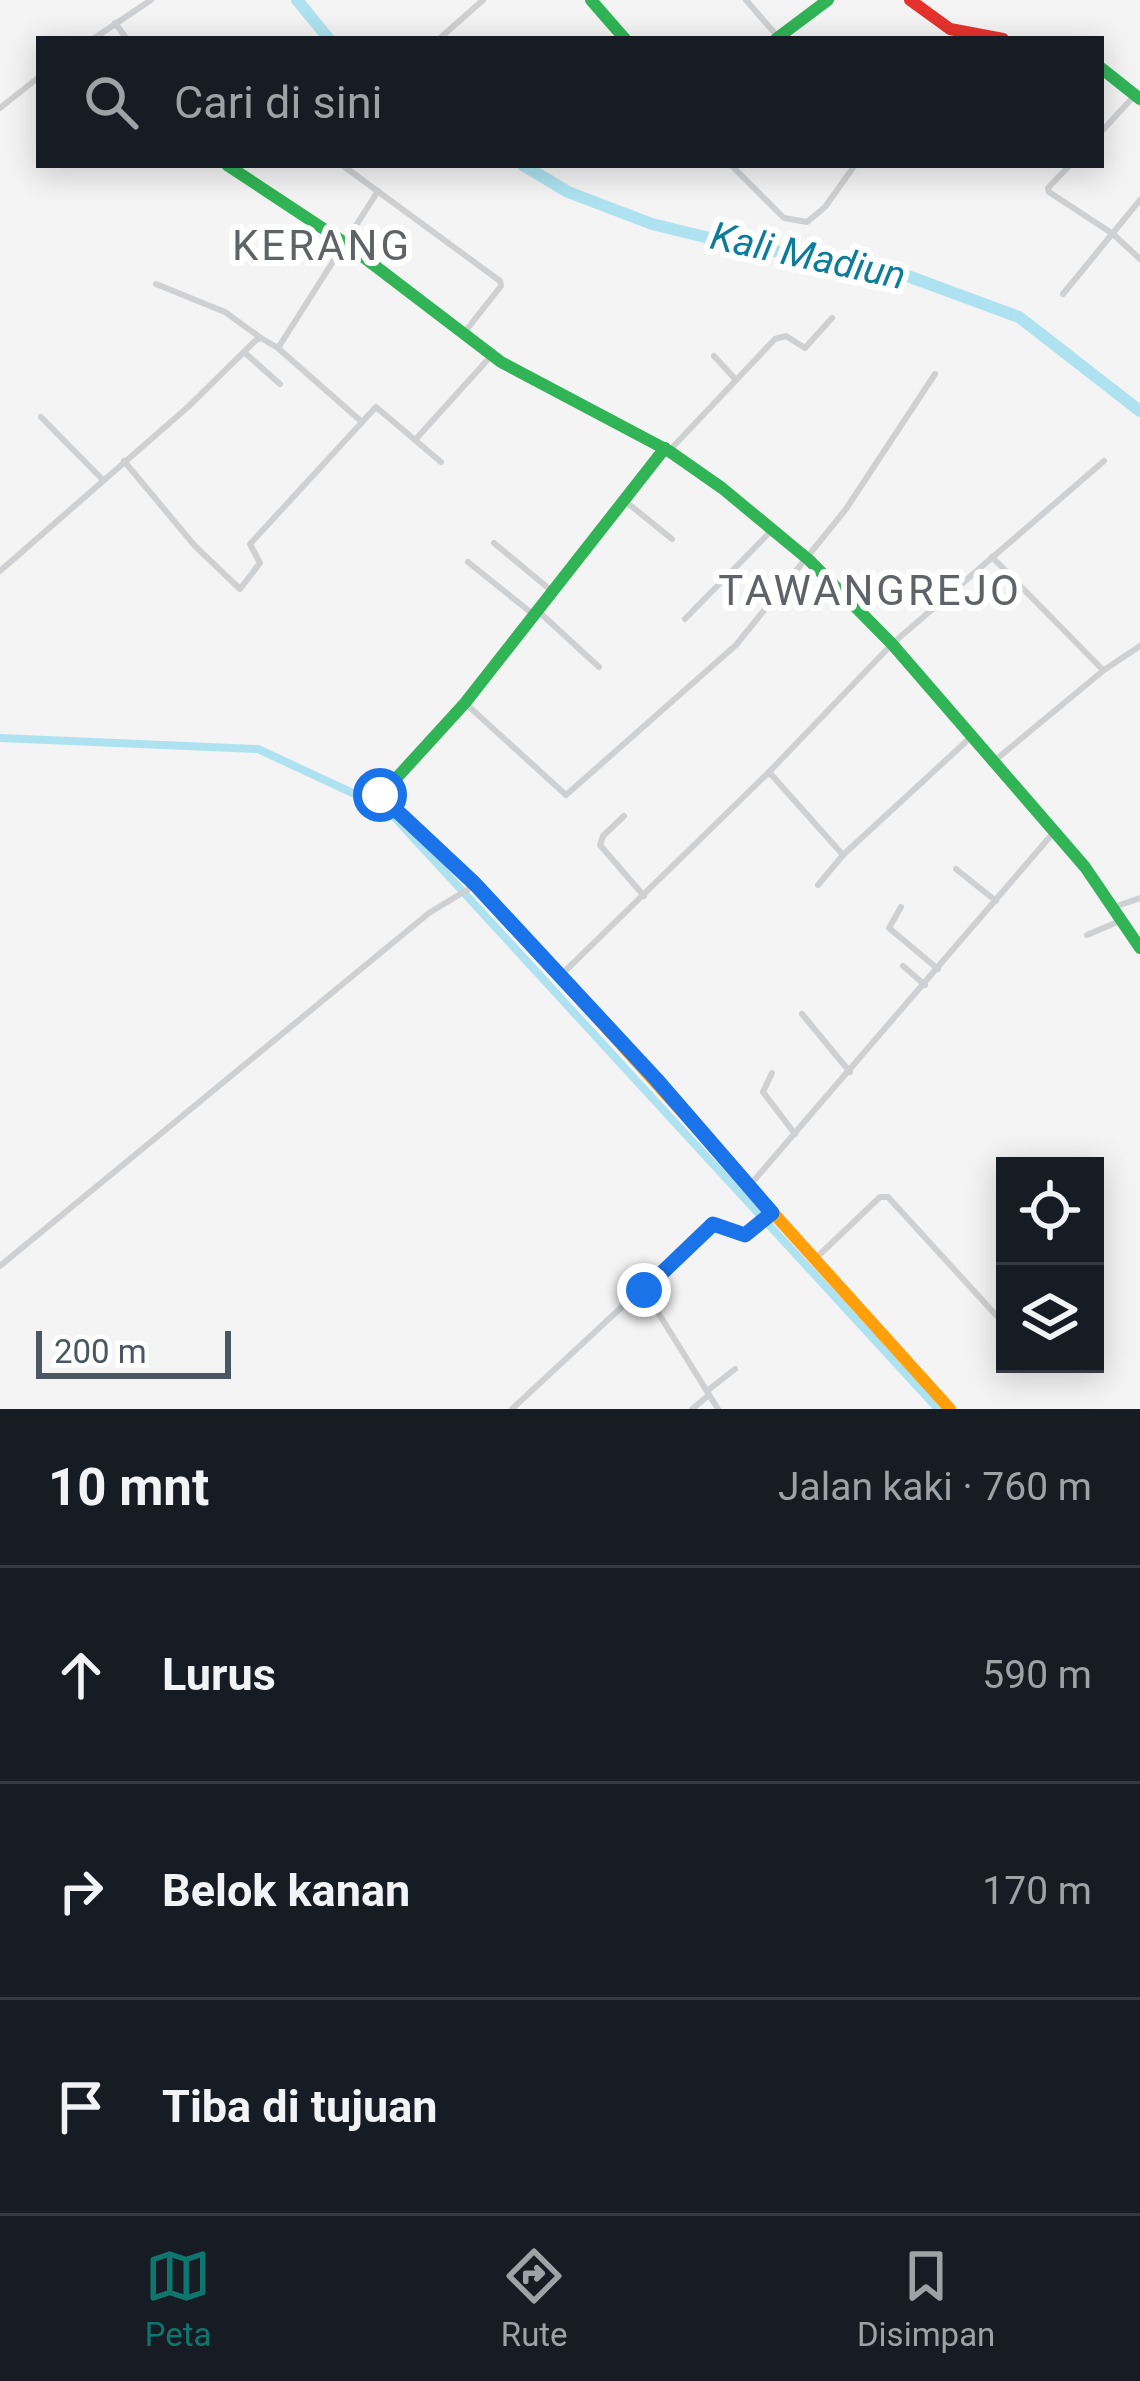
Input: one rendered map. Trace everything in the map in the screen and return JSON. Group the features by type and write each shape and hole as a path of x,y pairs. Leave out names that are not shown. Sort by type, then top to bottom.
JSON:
{"street":[{"path":"97,36 151,0"},
{"path":"442,36 483,0"},
{"path":"591,0 622,36"},
{"path":"746,0 775,36"},
{"path":"780,36 828,0"},
{"path":"910,0 946,34"},
{"path":"115,23 125,36"},
{"path":"1104,70 1138,97 1104,129"},
{"path":"0,108 36,79"},
{"path":"232,168 345,243 491,356 667,449 809,560 892,644 1054,832 1140,948"},
{"path":"346,168 502,283 464,333"},
{"path":"734,168 784,218 807,222 825,207 853,168"},
{"path":"1067,168 1048,190 1113,234 1140,259"},
{"path":"278,348 379,191"},
{"path":"1063,294 1140,200"},
{"path":"156,284 225,312 278,348 362,422"},
{"path":"832,318 805,348 786,336 779,337 667,449 465,703 380,795 560,976 750,1185 768,1217 816,1258 950,1409"},
{"path":"0,572 261,338"},
{"path":"244,352 280,384"},
{"path":"415,440 491,356"},
{"path":"714,356 736,380"},
{"path":"465,703 566,796 736,645 809,560 935,374"},
{"path":"124,460 195,545 240,589 260,563 250,544 379,407 440,462"},
{"path":"41,418 102,479"},
{"path":"560,976 892,644 1104,461"},
{"path":"626,501 672,539"},
{"path":"685,619 772,530"},
{"path":"494,543 553,592"},
{"path":"992,557 1104,670"},
{"path":"468,562 599,667"},
{"path":"993,762 1140,646"},
{"path":"818,885 843,854 970,737"},
{"path":"769,772 843,854"},
{"path":"624,816 600,845 644,896"},
{"path":"750,1185 1054,832"},
{"path":"956,869 995,902"},
{"path":"0,1266 429,914 469,889"},
{"path":"1087,935 1140,898"},
{"path":"902,908 889,928 938,969"},
{"path":"904,966 925,985"},
{"path":"802,1014 850,1072"},
{"path":"772,1073 763,1092 795,1134"},
{"path":"816,1258 880,1197 888,1197 996,1314"},
{"path":"512,1409 713,1224 745,1235 768,1217"},
{"path":"644,1290 718,1409"},
{"path":"692,1409 735,1369"}],"waterway":[{"name":"Kali Madiun","path":"297,0 327,36"},
{"name":"Kali Madiun","path":"528,168 568,192 652,224 742,246 886,268 1019,317 1140,411"},
{"path":"0,738 258,749 387,809 938,1409"}],"traffic: fast":[{"path":"591,0 622,36"},
{"path":"780,36 828,0"},
{"path":"1104,70 1140,99"},
{"path":"232,168 345,243 501,362 669,451 809,560 892,644 1085,867 1140,948"},
{"path":"582,1001 475,884 381,795 465,703 665,448"}],"traffic: slow":[{"path":"582,1001 950,1409"}],"traffic: jam":[{"path":"910,0 950,29 987,36"}],"district":[{"name":"KERANG","path":"322,245"},
{"name":"TAWANGREJO","path":"870,590"}],"route":[{"path":"380,795 475,884 656,1079 772,1213 745,1235 713,1224 644,1290"}]}
